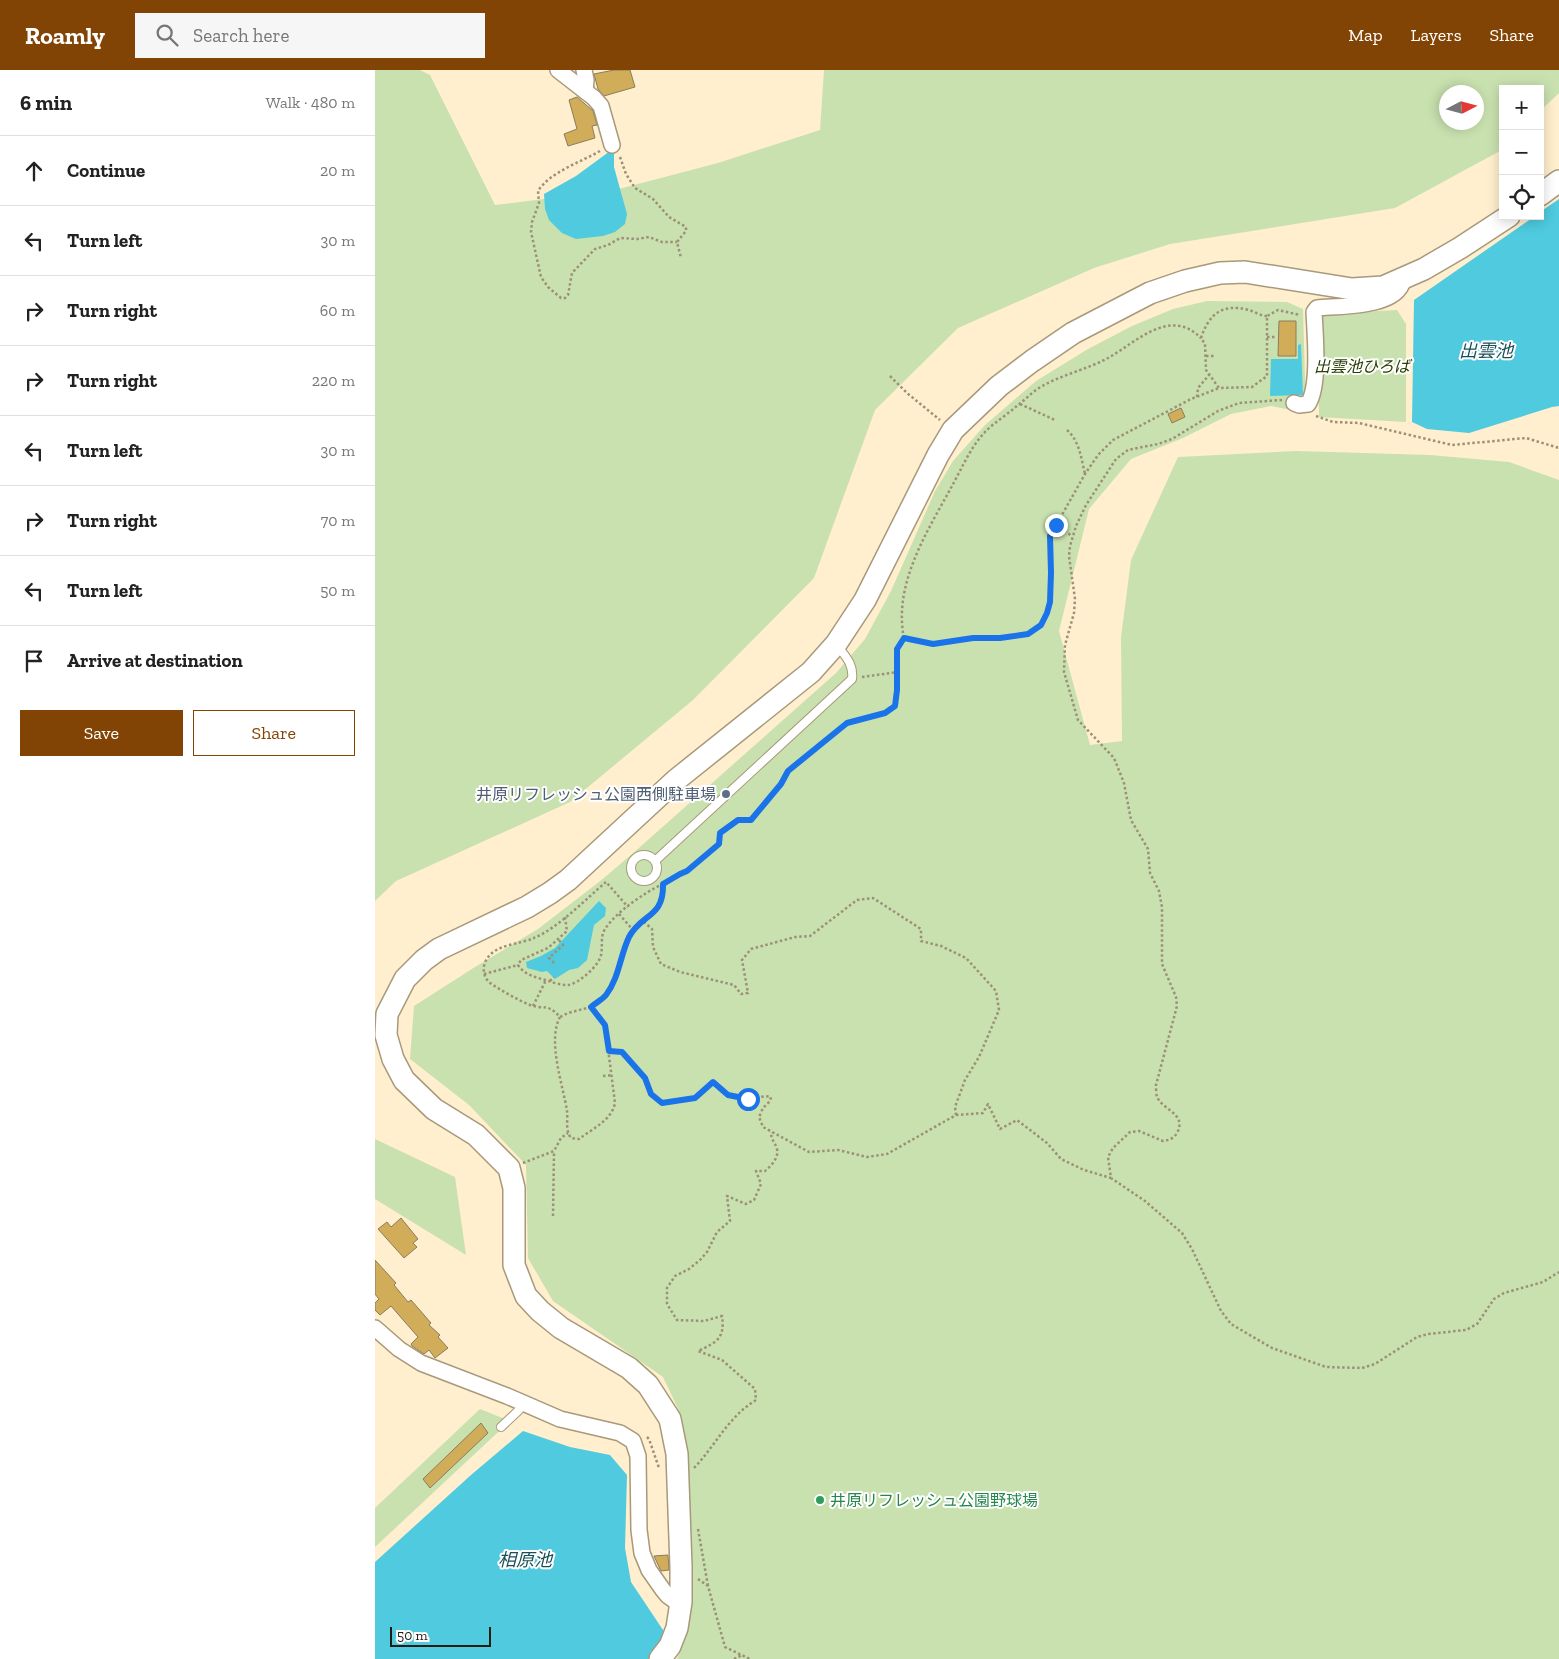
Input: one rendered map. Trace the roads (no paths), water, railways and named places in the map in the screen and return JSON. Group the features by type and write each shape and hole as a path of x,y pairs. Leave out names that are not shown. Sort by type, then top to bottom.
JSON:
{"street":[{"path":"558,70 601,106 612,145"},
{"path":"584,70 587,80 585,91"},
{"path":"1544,192 1559,181"},
{"path":"660,1659 670,1646 677,1628 681,1602 677,1454 670,1419 660,1400 648,1385 629,1368 561,1328 540,1311 526,1296 514,1266 514,1188 509,1168 476,1135 434,1109 404,1080 393,1059 386,1035 387,1014 405,979 424,960 439,949 527,908 556,889 588,862 676,780 811,672 836,644 865,600 938,455 953,430 999,386 1032,361 1073,333 1150,293 1185,281 1220,273 1245,272 1353,289 1383,287 1424,269 1503,220"},
{"path":"1301,403 1314,392 1314,312 1317,308 1359,304 1384,298 1392,295 1399,289 1404,278"},
{"path":"375,1328 399,1349 421,1362 560,1419 620,1433 633,1441 638,1456 639,1530 643,1553 649,1570 667,1596 681,1602"}],"lane":[{"path":"655,861 852,678 851,664 836,644"},
{"path":"501,1427 519,1410"}],"water":[{"path":"610,151 614,153 614,167 627,214 625,224 615,232 603,236 576,239 562,233 549,220 545,209 544,194 576,176"},
{"name":"出雲池","path":"1559,199 1559,406 1469,433 1427,429 1412,422 1414,300 1529,220 1544,220 1544,209"},
{"path":"1301,344 1303,395 1270,396 1271,359 1298,359 1298,345"},
{"path":"599,901 606,908 605,916 594,925 587,960 578,968 569,970 555,979 547,971 542,972 527,968 526,962 555,948"},
{"name":"相原池","path":"523,1431 570,1447 610,1455 627,1475 625,1548 631,1582 665,1633 650,1659 375,1659 375,1562 471,1475"}],"place":[{"name":"井原リフレッシュ公園西側駐車場","path":"726,794"},
{"name":"井原リフレッシュ公園野球場","path":"820,1500"}],"park label":[{"name":"出雲池ひろば","path":"1362,366"}]}
